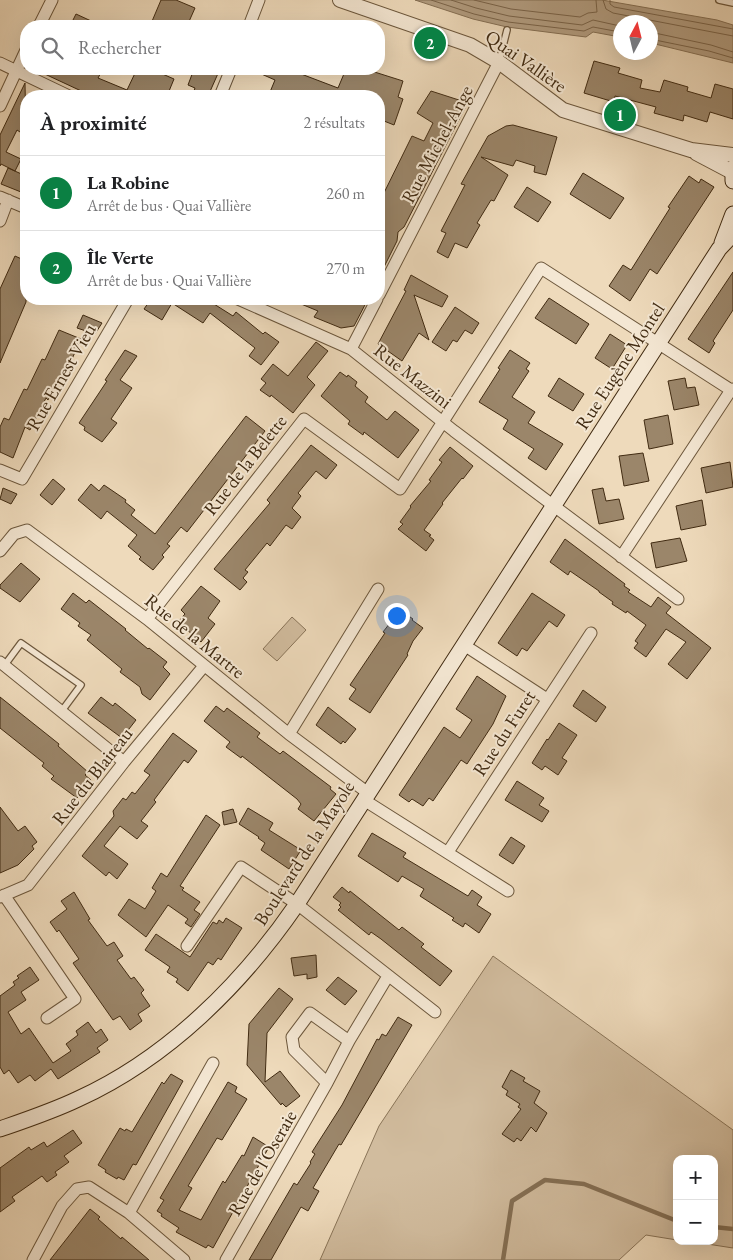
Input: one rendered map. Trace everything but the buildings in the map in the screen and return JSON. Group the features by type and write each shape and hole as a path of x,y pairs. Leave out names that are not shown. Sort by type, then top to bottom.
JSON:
{"main road":[{"name":"Rue Eugène Montel","path":"719,249 733,214"},
{"name":"Rue Eugène Montel","path":"553,505 719,249 733,234"},
{"name":"Boulevard de la Mayole","path":"0,1129 33,1118 79,1098 118,1077 154,1054 196,1020 242,976 297,904 553,505"}],"street":[{"path":"42,20 52,0"},
{"name":"Quai Vallière","path":"340,0 470,45 499,62 563,110 691,150 733,155"},
{"path":"251,20 257,5"},
{"name":"Rue Michel-Ange","path":"385,283 499,62"},
{"path":"0,63 20,73"},
{"path":"0,106 20,63"},
{"path":"24,75 56,90"},
{"path":"222,90 229,75"},
{"name":"Quai Vallière","path":"691,150 733,174"},
{"path":"0,221 4,198 20,205"},
{"path":"442,421 541,268 732,390 621,557"},
{"name":"Rue Ernest Vieu","path":"0,470 22,479 124,305"},
{"name":"Rue Mazzini","path":"252,305 351,349 442,421 678,599"},
{"name":"Rue Michel-Ange","path":"351,349 374,305"},
{"name":"Rue de la Belette","path":"147,619 304,418 400,489 442,421"},
{"name":"Rue de la Martre","path":"0,550 14,534 27,530 147,619 366,796 508,891"},
{"path":"289,734 378,589"},
{"name":"Rue du Furet","path":"448,852 546,699 591,633"},
{"path":"464,645 546,699"},
{"path":"2,664 124,762"},
{"name":"Rue du Blaireau","path":"2,896 28,885 124,762 204,666"},
{"path":"187,946 241,867 297,904 435,1012"},
{"path":"2,896 75,999 47,1018"},
{"name":"Rue de l'Oseraie","path":"226,1260 328,1083 349,1041 388,976"},
{"path":"328,1083 294,1050 292,1037 310,1013 349,1041"},
{"path":"129,1213 213,1063"},
{"path":"33,1260 62,1206 77,1189 89,1187 129,1213 184,1260"}],"lane":[{"path":"720,0 733,4"},
{"path":"499,62 508,30"},
{"path":"2,664 22,643 81,685 61,712"}],"shaded area":[{"path":"292,617 306,630 277,661 263,649"},
{"path":"493,956 733,1130 733,1248 714,1245 718,1245 718,1155 673,1155 673,1239 646,1235 619,1260 320,1260 379,1126"}],"water":[{"path":"415,0 602,0 717,20 733,25 733,63 658,45 658,15 613,15 613,36 593,32 586,37 507,27 473,19"}],"waterway":[{"path":"503,1260 512,1201 545,1180 584,1184 673,1219"},
{"path":"718,1227 733,1229"}],"place":[{"name":"Île Verte","path":"430,43"},
{"name":"La Robine","path":"620,115"}]}
